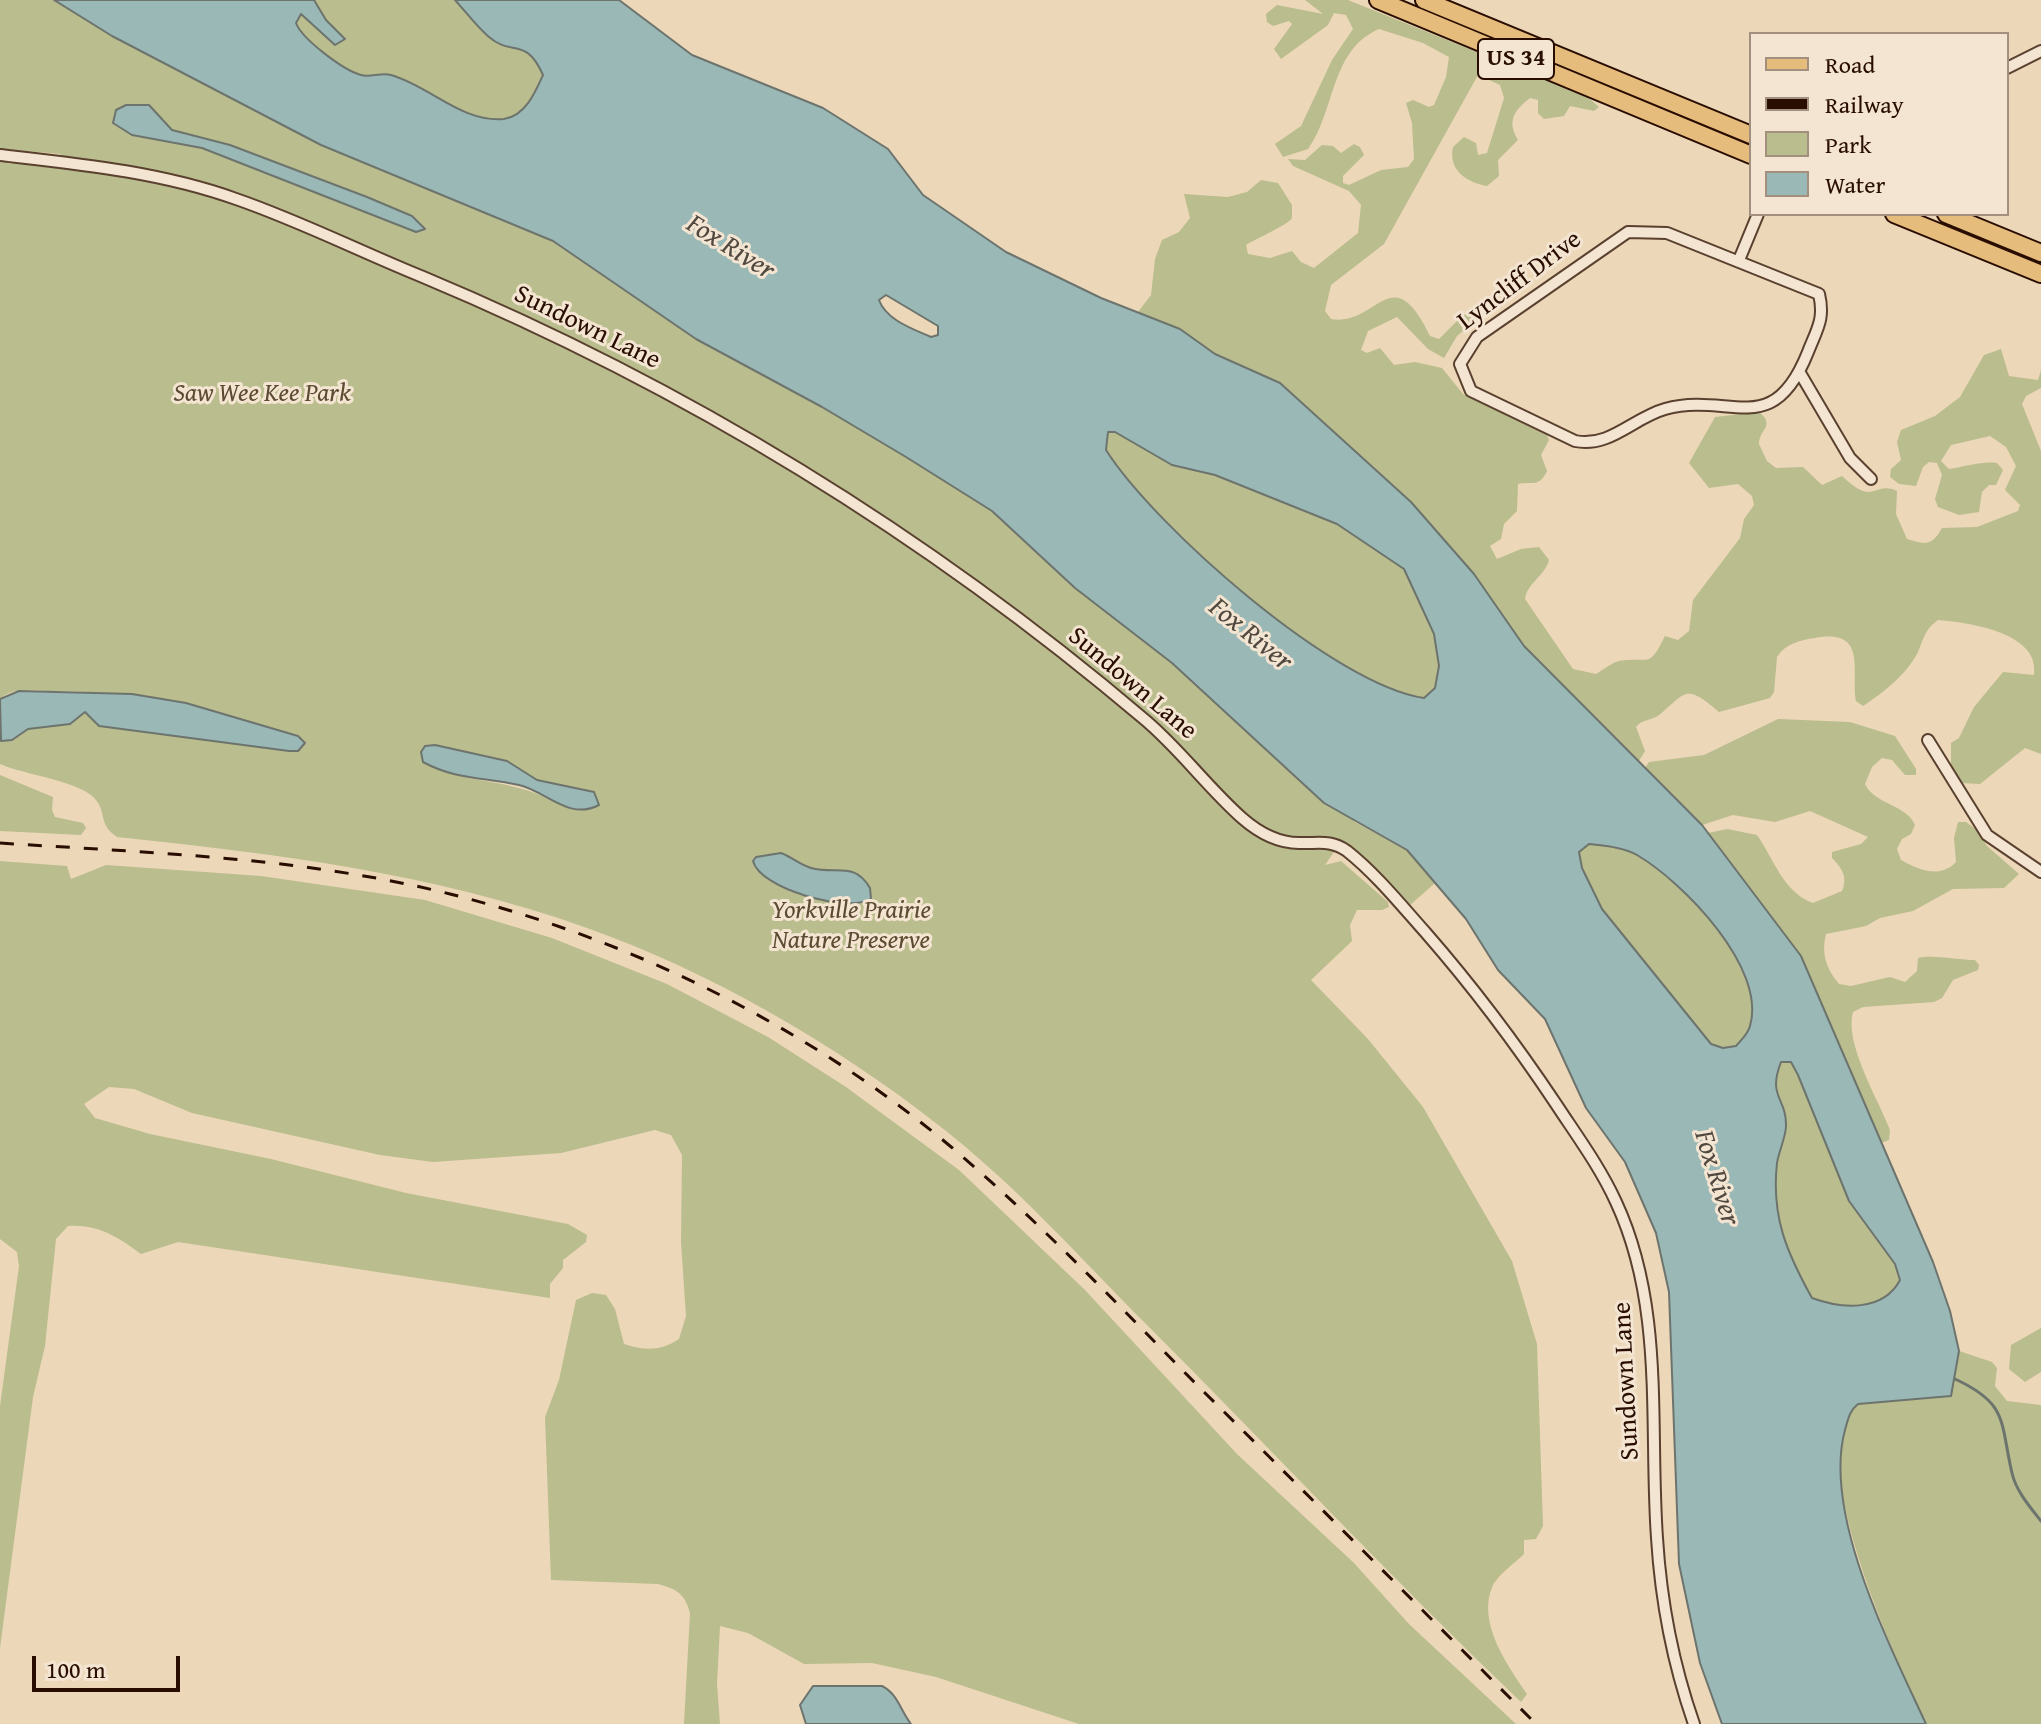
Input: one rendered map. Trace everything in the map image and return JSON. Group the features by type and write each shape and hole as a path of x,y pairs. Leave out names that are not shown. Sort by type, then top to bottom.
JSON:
{"main road":[{"name":"US 34","path":"1378,0 1749,154"},
{"name":"US 34","path":"1424,0 1749,134"},
{"path":"1899,216 2041,274"},
{"path":"1951,216 2041,253"}],"street":[{"path":"2009,67 2041,51"},
{"name":"Sundown Lane","path":"0,155 98,165 233,197 528,321 733,427 892,529 1072,661 1162,733 1256,828 1285,842 1328,841 1346,851 1459,971 1514,1041 1592,1158 1628,1232 1644,1288 1651,1346 1656,1537 1664,1615 1694,1724"},
{"path":"1739,260 1757,216"},
{"name":"Lyncliff Drive","path":"1628,232 1667,233 1739,260 1819,294 1824,313 1800,373 1778,400 1753,409 1674,407 1650,414 1612,436 1589,444 1575,441 1487,401 1471,391 1463,377 1460,364 1477,337 1628,232"},
{"path":"1800,373 1850,458 1871,479"},
{"path":"1928,740 1987,835 2041,872"}],"green space":[{"path":"0,0 54,0 112,36 321,145 553,241 696,339 822,407 992,511 1075,588 1172,663 1355,822 1407,850 1435,883 1409,906 1342,840 1325,865 1341,861 1388,902 1389,907 1357,910 1350,925 1352,941 1311,980 1368,1039 1423,1107 1512,1261 1537,1344 1543,1526 1536,1539 1524,1540 1524,1554 1493,1585 1488,1613 1496,1642 1527,1694 1521,1702 1019,1196 937,1124 814,1038 724,988 633,945 529,909 472,893 355,868 117,837 107,828 99,805 89,793 0,764 0,741 12,740 28,729 69,724 82,712 89,714 99,726 289,751 298,751 298,736 174,703 114,694 22,690 0,699 0,161 54,168 61,154 0,149","holes":["435,745 507,761 537,780 558,785 552,801 521,788 455,775 423,762"]},
{"path":"314,0 455,0 497,43 531,55 543,75 528,103 518,113 504,119 474,115 405,80 387,74 361,75 334,61 306,37 296,23 300,14 336,44 345,39 326,20"},
{"path":"1305,0 1348,0 1586,96 1599,107 1594,111 1570,106 1564,116 1544,119 1538,113 1538,100 1530,98 1519,108 1512,122 1518,140 1498,160 1499,176 1487,186 1479,184 1460,174 1452,155 1453,147 1464,137 1476,143 1478,155 1487,153 1504,98 1500,85 1478,75 1384,244 1331,285 1325,311 1331,319 1347,319 1394,298 1405,301 1430,336 1439,339 1463,315 1478,313 1480,317 1457,336 1444,358 1428,349 1397,317 1368,331 1361,350 1367,353 1380,348 1394,365 1415,362 1442,368 1463,394 1547,435 1549,440 1541,455 1547,471 1538,482 1518,484 1517,511 1504,524 1501,539 1490,546 1497,559 1521,549 1539,547 1549,560 1525,599 1573,669 1596,674 1619,661 1648,659 1655,654 1665,636 1678,640 1689,631 1693,600 1740,538 1744,519 1754,505 1752,496 1738,484 1709,488 1689,463 1715,417 1759,412 1766,424 1759,444 1767,461 1776,468 1803,467 1822,485 1842,476 1868,492 1883,489 1897,491 1896,514 1907,539 1932,541 1942,528 1977,527 2018,511 2020,505 2005,490 2016,466 2006,447 1990,436 1951,445 1941,461 1949,469 1997,463 2003,470 1996,485 1989,485 1982,492 1979,512 1959,515 1938,507 1935,499 1942,475 1937,463 1929,462 1923,467 1916,486 1899,484 1890,477 1891,469 1901,460 1897,442 1901,430 1935,416 1960,397 1984,355 2001,349 2009,376 2038,380 2041,370 2041,388 2026,396 2022,404 2041,451 2041,754 2025,748 1980,784 1961,783 1951,771 1951,743 1959,738 1974,707 2003,672 2034,675 2033,660 2025,648 1998,632 1938,620 1928,630 1908,668 1863,706 1856,701 1854,654 1850,646 1843,639 1832,637 1804,640 1789,646 1777,657 1774,692 1770,698 1719,712 1699,697 1687,694 1659,715 1638,724 1636,727 1645,751 1639,761 1524,646 1474,574 1411,502 1280,383 1215,354 1180,329 1138,312 1151,295 1155,259 1162,240 1179,232 1190,218 1184,194 1228,197 1247,192 1261,180 1278,183 1292,205 1292,218 1246,245 1248,254 1270,258 1292,251 1301,262 1314,268 1358,233 1361,205 1349,191 1293,166 1288,159 1305,160 1322,145 1333,146 1341,153 1354,144 1360,147 1364,155 1343,176 1343,183 1349,185 1381,170 1408,167 1414,159 1412,123 1406,103 1413,100 1429,107 1434,105 1446,77 1449,57 1423,43 1379,29 1351,51 1342,66 1324,117 1308,149 1283,157 1275,144 1301,126 1332,60 1353,29 1346,15 1334,13 1328,25 1281,59 1274,49 1292,24 1289,21 1273,26 1267,22 1266,14 1277,5 1323,14"},
{"path":"1108,431 1115,432 1172,465 1214,475 1337,524 1404,569 1434,634 1439,666 1435,688 1424,698 1386,686 1343,664 1296,634 1249,598 1204,559 1130,482 1106,450"},
{"path":"1778,719 1850,722 1895,736 1916,769 1916,775 1905,775 1892,760 1882,758 1872,767 1865,784 1876,796 1905,813 1915,825 1897,849 1901,860 1929,871 1950,867 1956,862 1954,838 1958,822 1966,822 1977,830 1987,846 2019,874 2004,888 1953,889 1913,911 1880,918 1866,926 1826,934 1826,960 1839,984 1851,986 1890,977 1905,982 1917,971 1918,958 1923,957 1975,960 1979,965 1978,970 1953,980 1942,998 1934,1002 1863,1007 1853,1012 1853,1039 1858,1055 1890,1130 1889,1140 1881,1143 1801,956 1708,833 1727,829 1757,835 1787,883 1813,903 1842,891 1844,886 1844,877 1832,858 1832,852 1861,844 1868,837 1810,811 1775,822 1733,815 1702,825 1645,768 1649,762 1704,755"},
{"path":"0,775 53,797 55,817 83,823 86,828 81,835 0,831"},
{"path":"1589,844 1627,850 1651,862 1671,877 1709,918 1739,964 1753,1008 1746,1033 1736,1046 1723,1048 1711,1044 1602,909 1582,868 1579,852"},
{"path":"0,861 67,866 71,879 106,865 261,876 425,900 552,938 667,984 768,1037 846,1087 959,1170 1085,1290 1237,1454 1354,1563 1409,1624 1516,1724 1079,1724 936,1677 872,1663 804,1664 748,1633 720,1626 717,1684 720,1724 684,1724 690,1613 683,1597 675,1590 658,1584 551,1580 545,1417 559,1380 576,1300 592,1293 606,1295 615,1309 624,1344 653,1349 679,1339 686,1316 681,1242 682,1155 671,1135 655,1130 561,1153 433,1162 380,1155 192,1113 134,1089 109,1087 84,1104 95,1118 150,1134 271,1159 406,1193 568,1224 587,1235 586,1242 563,1260 563,1268 550,1284 550,1298 178,1242 141,1254 107,1233 89,1227 68,1226 56,1239 45,1346 33,1397 0,1648 0,1406 19,1266 17,1252 0,1239"},
{"path":"1781,1062 1791,1062 1798,1075 1849,1202 1895,1264 1900,1280 1893,1290 1873,1303 1849,1306 1812,1298 1788,1250 1778,1218 1775,1182 1786,1127 1776,1083"},
{"path":"2041,1328 2041,1372 2025,1382 2009,1369 2011,1345"},
{"path":"1959,1351 1992,1362 1997,1368 1995,1386 2007,1401 2041,1405 2041,1724 1926,1724 1877,1611 1846,1512 1840,1467 1843,1429 1858,1403 1951,1396"}],"water":[{"name":"Fox River","path":"54,0 314,0 326,20 345,39 335,45 301,14 296,23 314,45 344,67 364,76 391,75 460,110 489,119 504,119 523,109 543,75 531,55 497,43 455,0 619,0 692,55 823,108 888,149 923,195 1006,252 1101,298 1180,329 1215,354 1280,383 1411,502 1474,574 1524,646 1702,825 1801,956 1933,1262 1950,1311 1959,1351 1951,1396 1858,1404 1847,1423 1840,1464 1851,1540 1864,1580 1926,1724 1722,1724 1700,1663 1679,1564 1669,1292 1656,1233 1625,1162 1586,1108 1545,1019 1498,970 1466,919 1407,850 1324,803 1172,663 1075,588 992,511 822,407 696,339 553,241 321,145 112,36","holes":["886,295 938,326 938,335 931,337 901,323 888,313 879,300","1108,432 1115,432 1172,465 1215,475 1337,524 1404,569 1434,634 1439,666 1435,688 1424,698 1387,687 1343,665 1297,634 1204,559 1130,482 1106,450","1589,844 1637,855 1676,885 1717,929 1746,979 1752,1003 1749,1029 1736,1046 1723,1048 1711,1044 1602,909 1582,868 1579,852","1781,1062 1791,1062 1849,1201 1895,1264 1900,1280 1893,1290 1873,1303 1849,1306 1812,1298 1788,1250 1776,1201 1777,1163 1786,1127 1777,1090"]},
{"path":"126,105 149,105 172,130 230,145 367,197 412,216 425,229 416,232 202,148 132,135 113,123 116,110"},
{"path":"19,691 132,694 186,703 298,736 305,743 298,751 289,751 99,726 85,712 70,724 28,729 12,740 1,741 0,699"},
{"path":"435,745 507,761 537,780 594,792 599,805 588,809 568,807 519,785 435,768 423,762 421,752 425,746"},
{"path":"781,853 811,868 858,874 870,888 871,899 859,903 825,901 771,881 753,861 756,857"},
{"path":"813,1686 882,1686 895,1698 911,1724 806,1724 800,1705"}],"waterway":[{"path":"1955,1379 1994,1406 2003,1427 2014,1480 2041,1521"}],"railway":[{"path":"0,843 283,864 450,894 584,935 650,962 776,1025 837,1062 895,1103 950,1146 1015,1204 1536,1724"}],"park label":[{"name":"Saw Wee Kee Park","path":"262,394"},
{"name":"Yorkville Prairie Nature Preserve","path":"851,926"}]}
